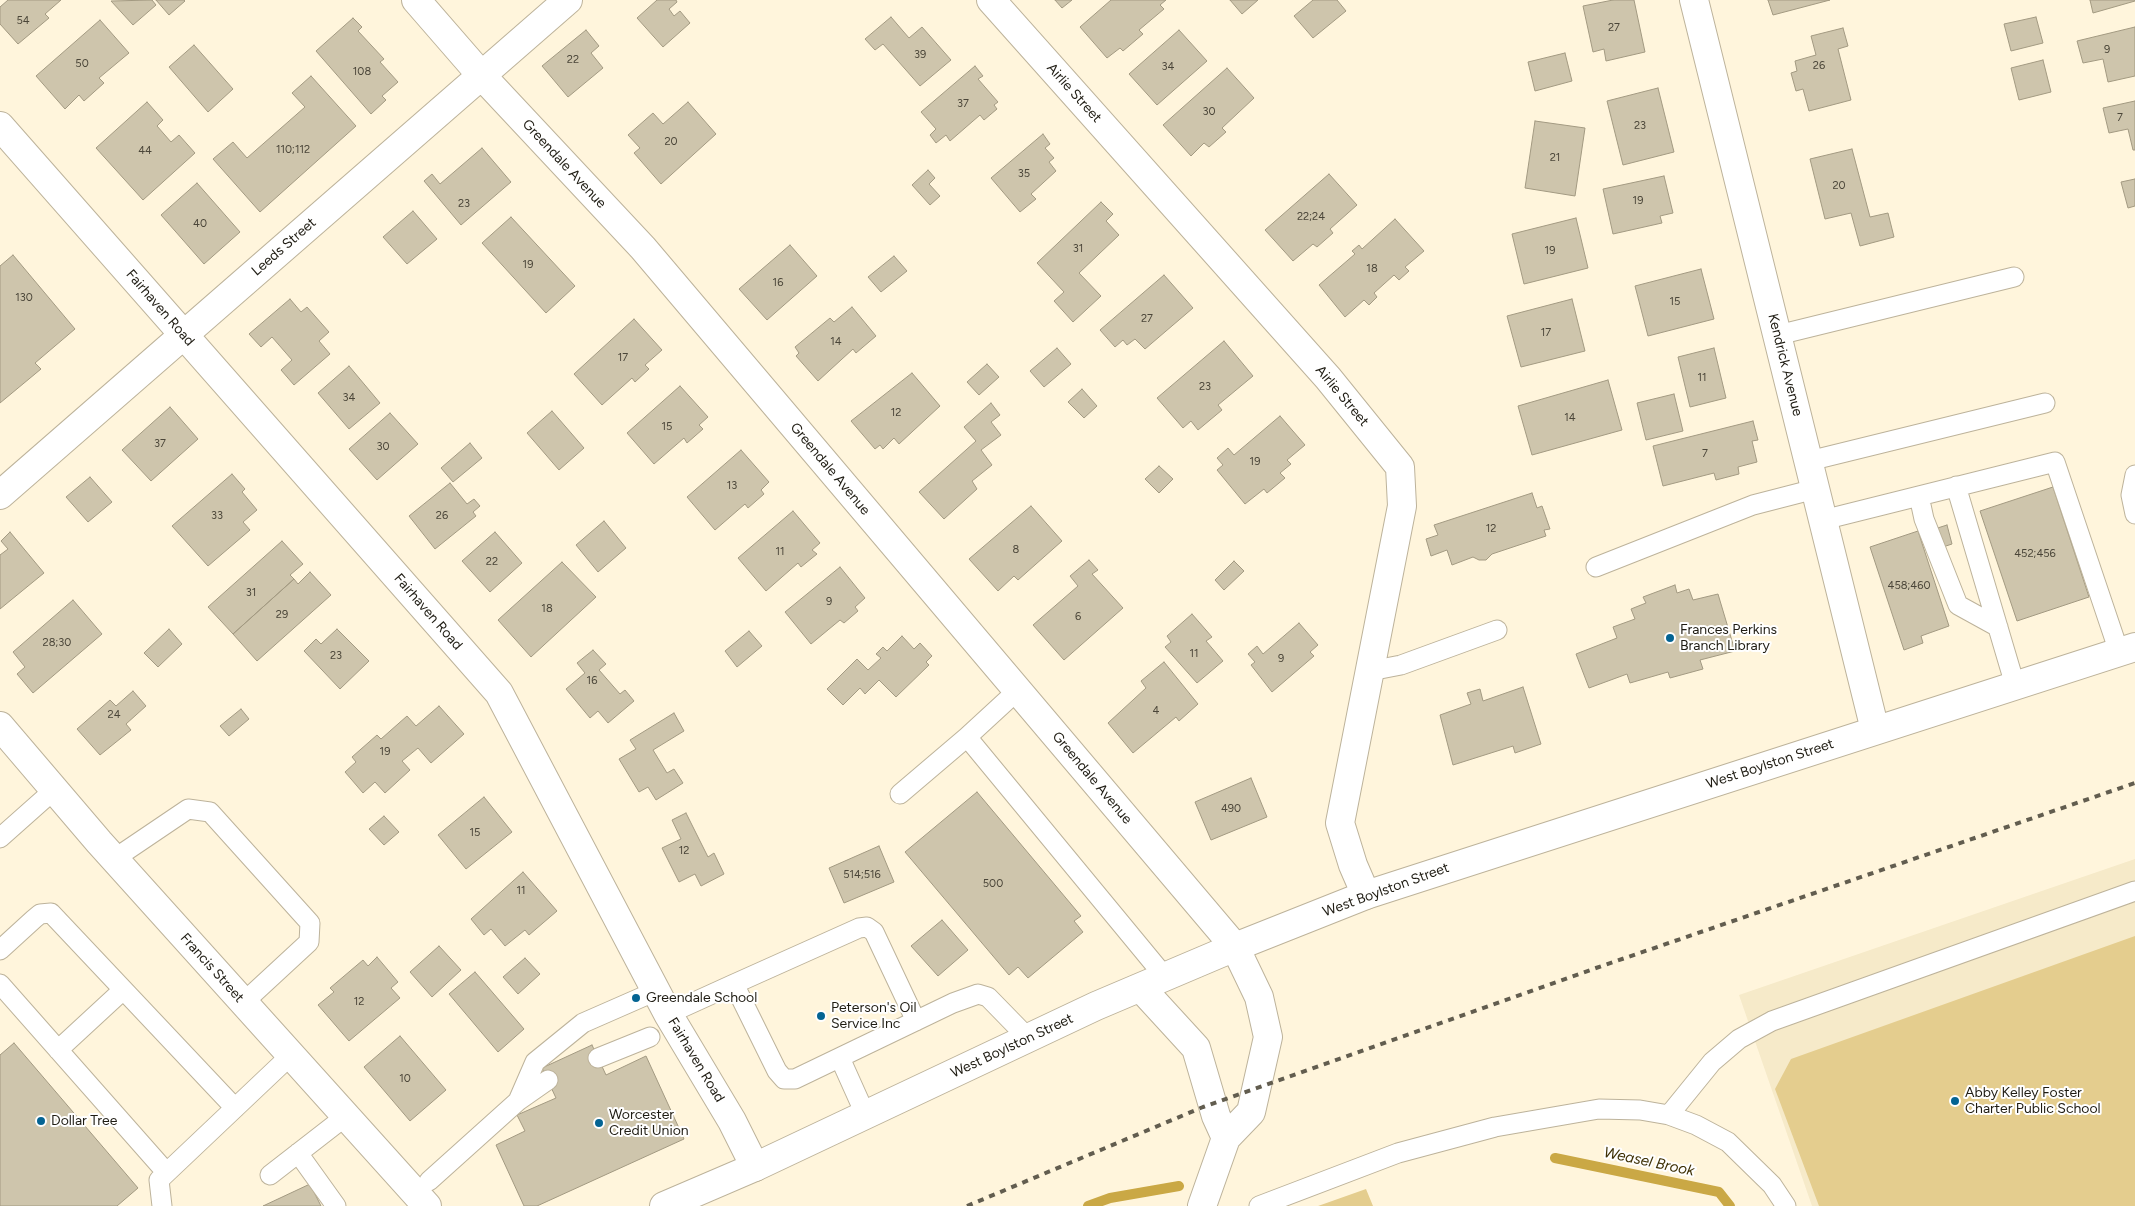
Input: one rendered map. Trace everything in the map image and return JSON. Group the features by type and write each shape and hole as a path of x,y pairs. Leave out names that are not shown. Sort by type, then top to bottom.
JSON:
{"street":[{"name":"Greendale Avenue","path":"416,0 482,76 643,248 1235,947 1259,997 1268,1037 1251,1112 1226,1138"},
{"name":"Leeds Street","path":"0,495 568,0"},
{"name":"Airlie Street","path":"991,0 1328,378 1400,467 1402,506 1340,823 1353,865 1366,895"},
{"name":"Kendrick Avenue","path":"1694,0 1875,730"},
{"name":"Fairhaven Road","path":"0,126 499,693 662,1002 732,1121 755,1167"},
{"name":"West Boylston Street","path":"664,1206 755,1167 1028,1038 1165,977 1366,895 2127,650"},
{"name":"Francis Street","path":"0,726 114,859 346,1116 428,1194"},
{"path":"1141,988 1196,1048 1216,1116 1226,1138 1202,1206"}],"lane":[{"path":"1778,335 2014,277"},
{"path":"1809,461 2045,403"},
{"path":"1823,520 2055,462 2127,650"},
{"path":"2135,475 2131,495 2135,514"},
{"path":"1956,486 2015,685"},
{"path":"1596,568 1753,505 1815,489"},
{"path":"1919,496 1924,519 1958,605 1998,627"},
{"path":"1370,671 1401,665 1497,630"},
{"path":"900,794 1017,691"},
{"path":"967,737 1165,977"},
{"path":"0,838 54,790"},
{"path":"114,859 188,809 210,812 310,923 309,942 243,1002"},
{"path":"1669,1115 1712,1062 1739,1038 1772,1020 2135,891"},
{"path":"0,950 40,914 51,913 235,1108"},
{"path":"518,1101 535,1062 583,1023 734,984 859,928 867,927 874,932 916,1021"},
{"path":"0,984 58,1050 162,1176 162,1206"},
{"path":"734,984 778,1072 784,1079 795,1079 967,996 978,994 988,997 1028,1038"},
{"path":"58,1050 123,990"},
{"path":"598,1058 650,1037"},
{"path":"162,1176 291,1055"},
{"path":"840,1058 866,1116"},
{"path":"428,1194 518,1101 548,1080"},
{"path":"1260,1206 1398,1153 1495,1127 1599,1109 1640,1110 1669,1115 1696,1125 1728,1142 1772,1185 1786,1206"},
{"path":"270,1175 346,1116"},
{"path":"298,1153 336,1206"}],"shaded area":[{"name":"Abby Kelley Foster Charter Public School","path":"2135,859 2135,1206 1812,1206 1739,995"},
{"name":"Abby Kelley Foster Charter Public School","path":"2135,936 2135,1206 1819,1206 1775,1089 1791,1059"},
{"path":"1366,1189 1373,1206 1318,1206"}],"building":[{"path":"8,0 61,0 45,14 49,18 18,44 0,24 0,7"},
{"path":"152,0 156,5 133,25 111,1"},
{"path":"156,0 184,0 185,1 169,15"},
{"path":"657,0 676,0 677,2 669,9 674,16 680,11 690,23 663,47 637,18"},
{"path":"1055,0 1072,0 1062,8"},
{"path":"1111,0 1166,0 1160,5 1164,9 1139,30 1143,34 1123,51 1120,48 1107,58 1080,27"},
{"path":"1230,0 1258,0 1242,14"},
{"path":"1313,0 1337,0 1346,11 1313,38 1294,16"},
{"path":"1613,0 1634,0 1645,52 1606,61 1604,49 1593,52 1583,6"},
{"path":"1768,0 1830,0 1773,15"},
{"path":"2090,0 2135,0 2135,1 2093,13"},
{"path":"891,17 909,38 922,27 951,60 920,86 883,44 875,50 865,39"},
{"path":"2036,17 2043,43 2011,51 2004,24"},
{"path":"353,18 362,27 358,31 384,59 380,62 398,82 382,96 386,100 371,114 316,51"},
{"path":"100,20 129,53 99,78 104,83 84,101 79,95 65,109 36,76"},
{"path":"2135,27 2135,76 2108,82 2103,59 2083,63 2077,41"},
{"path":"1843,28 1848,46 1838,49 1851,100 1809,111 1803,89 1796,91 1791,73 1797,71 1795,61 1816,55 1811,36"},
{"path":"586,30 599,46 591,53 603,68 568,97 542,66"},
{"path":"1179,30 1207,61 1157,105 1129,74"},
{"path":"194,45 233,89 208,112 169,67"},
{"path":"1565,53 1572,81 1535,91 1528,62"},
{"path":"2043,60 2051,92 2019,100 2011,68"},
{"path":"975,66 983,76 978,79 998,102 994,105 997,109 984,120 980,115 950,141 946,135 936,143 930,135 936,129 921,112"},
{"path":"1227,68 1254,98 1222,128 1226,132 1209,147 1204,143 1191,156 1163,125"},
{"path":"311,76 356,126 260,212 213,159 233,142 247,158 305,107 292,93"},
{"path":"1658,88 1674,152 1623,165 1607,101"},
{"path":"2135,101 2135,150 2133,150 2128,129 2109,133 2103,108"},
{"path":"147,102 163,120 157,126 171,142 179,135 195,153 143,200 96,148"},
{"path":"688,102 716,134 661,184 634,153 640,148 628,135 653,113 663,124"},
{"path":"1535,121 1585,128 1575,196 1525,188"},
{"path":"1043,134 1050,144 1045,148 1054,158 1049,162 1056,171 1031,194 1036,199 1020,212 991,178"},
{"path":"482,148 511,182 461,225 424,181 432,174 440,184"},
{"path":"1852,149 1870,217 1888,213 1894,237 1860,246 1851,213 1825,219 1810,159"},
{"path":"928,170 935,178 929,184 940,196 930,205 912,185"},
{"path":"1329,174 1357,205 1330,229 1333,233 1317,247 1313,244 1293,261 1265,230"},
{"path":"1664,176 1673,213 1660,216 1662,223 1613,234 1603,189"},
{"path":"2135,179 2135,206 2128,208 2121,182"},
{"path":"197,183 240,232 204,264 161,215"},
{"path":"1101,202 1113,214 1106,221 1119,235 1079,273 1101,296 1073,322 1054,301 1064,292 1037,263"},
{"path":"413,211 437,239 407,264 383,237"},
{"path":"511,217 575,286 546,313 482,243"},
{"path":"1576,218 1588,268 1524,284 1512,234"},
{"path":"1395,219 1424,251 1405,267 1409,271 1399,280 1394,275 1374,293 1377,297 1369,305 1364,300 1345,317 1319,285 1355,254 1352,251 1359,245 1362,249"},
{"path":"790,245 817,276 767,320 739,289"},
{"path":"13,255 75,329 35,363 41,369 0,403 0,266"},
{"path":"894,256 907,271 881,292 868,277"},
{"path":"1701,269 1714,319 1648,336 1635,286"},
{"path":"1164,275 1193,308 1145,349 1135,339 1127,345 1123,340 1115,347 1100,330"},
{"path":"290,299 301,312 307,307 329,332 319,341 330,354 294,385 281,370 292,360 272,337 261,347 249,334"},
{"path":"1572,299 1585,351 1521,367 1507,316"},
{"path":"852,307 876,336 856,353 853,349 818,381 796,356 799,353 795,347 830,318 834,322"},
{"path":"634,319 662,350 645,365 649,369 635,382 632,378 602,405 574,374"},
{"path":"1224,341 1253,376 1218,405 1222,410 1198,430 1191,421 1183,428 1157,398"},
{"path":"1057,348 1071,364 1044,387 1030,371"},
{"path":"1714,348 1726,398 1690,407 1678,357"},
{"path":"987,364 999,377 979,395 967,382"},
{"path":"349,366 380,403 349,429 318,393"},
{"path":"912,373 940,406 899,444 894,438 883,449 880,445 875,449 851,421"},
{"path":"1608,380 1622,430 1532,455 1518,406"},
{"path":"680,386 708,417 699,425 703,429 687,443 684,438 654,464 627,433"},
{"path":"1082,389 1097,406 1084,418 1068,402"},
{"path":"1674,394 1683,431 1646,440 1637,403"},
{"path":"991,403 1000,415 991,422 1001,435 981,450 992,465 972,481 977,489 944,519 919,492 976,441 964,427"},
{"path":"170,407 198,439 151,481 122,450"},
{"path":"552,411 584,448 559,470 527,433"},
{"path":"390,413 418,444 377,480 349,449"},
{"path":"1280,416 1305,445 1287,460 1291,464 1280,473 1285,478 1267,493 1264,489 1245,504 1217,470 1223,465 1217,458 1228,448 1234,455"},
{"path":"1753,421 1758,440 1752,441 1757,462 1738,467 1739,474 1716,480 1714,473 1663,486 1653,446"},
{"path":"470,443 482,458 453,482 441,468"},
{"path":"741,450 769,482 761,490 764,494 748,508 745,504 715,530 687,497"},
{"path":"1159,466 1173,479 1159,493 1145,479"},
{"path":"232,474 245,489 242,492 257,510 243,522 250,530 208,566 172,526"},
{"path":"90,477 112,502 88,522 66,497"},
{"path":"450,483 467,504 474,499 480,506 473,512 476,516 435,549 409,516"},
{"path":"2053,487 2089,597 2017,621 1980,511"},
{"path":"1532,493 1537,508 1542,506 1550,529 1544,530 1546,536 1492,554 1486,560 1479,560 1473,557 1452,565 1447,550 1431,556 1426,539 1438,535 1434,525"},
{"path":"1031,506 1062,541 1018,580 1014,576 998,591 969,559"},
{"path":"793,511 820,543 812,550 817,554 801,567 798,563 766,591 738,558"},
{"path":"604,521 626,548 598,572 576,545"},
{"path":"1947,525 1952,544 1928,552 1922,533"},
{"path":"1918,531 1949,626 1921,636 1923,643 1904,650 1870,547"},
{"path":"10,532 44,573 0,609 0,555 8,549 1,541"},
{"path":"495,532 522,563 490,592 462,561"},
{"path":"282,541 303,564 290,575 294,579 233,634 208,607"},
{"path":"1089,560 1098,570 1092,574 1123,608 1064,660 1033,625 1078,586 1070,576"},
{"path":"1234,561 1244,571 1224,590 1215,580"},
{"path":"562,562 596,597 531,657 498,620"},
{"path":"840,567 865,598 855,607 858,611 844,623 840,620 811,644 785,612"},
{"path":"310,572 331,595 257,661 233,634 294,579 298,584"},
{"path":"1675,585 1677,593 1689,589 1693,600 1718,594 1735,651 1700,660 1703,669 1670,678 1668,672 1630,683 1627,674 1589,688 1576,654 1617,638 1613,627 1635,619 1631,609 1646,603 1643,597"},
{"path":"73,600 102,634 33,693 17,674 25,667 13,652"},
{"path":"1192,614 1212,637 1206,641 1223,661 1197,683 1165,647 1171,642 1167,636"},
{"path":"1299,623 1318,645 1310,652 1314,656 1272,692 1251,665 1255,662 1248,654 1257,646 1263,654"},
{"path":"169,629 182,644 158,667 144,653"},
{"path":"337,629 369,661 340,689 304,651 316,639 321,644"},
{"path":"749,631 762,646 737,667 725,651"},
{"path":"902,636 914,649 920,643 932,656 926,662 929,665 896,697 879,680 865,694 860,688 843,705 827,689 857,659 868,670 881,658 876,654 883,647 887,651"},
{"path":"593,650 606,664 599,670 620,694 625,690 634,701 608,723 598,711 590,718 566,689 585,673 577,663"},
{"path":"1164,662 1198,704 1179,721 1176,717 1133,753 1108,723 1146,688 1141,681"},
{"path":"1523,687 1541,744 1515,753 1513,746 1453,765 1440,715 1471,704 1467,693 1480,689 1483,701"},
{"path":"133,691 146,706 126,724 131,730 100,755 77,729 110,700 116,706"},
{"path":"439,706 464,734 431,763 418,748 402,761 410,770 385,793 375,782 363,793 345,772 356,762 352,757 377,735 381,739 407,716 416,726"},
{"path":"241,709 249,719 229,736 220,726"},
{"path":"674,713 684,731 653,750 667,773 674,769 683,783 656,800 648,787 639,792 619,759 636,749 630,740"},
{"path":"1251,778 1267,817 1211,840 1195,802"},
{"path":"977,792 1081,916 1074,921 1083,932 1028,978 1018,967 1009,975 905,852"},
{"path":"484,797 512,832 466,869 438,835"},
{"path":"686,813 708,857 714,853 724,874 701,886 695,874 679,882 662,848 681,839 672,820"},
{"path":"384,816 399,832 384,845 369,829"},
{"path":"879,846 894,882 844,903 829,868"},
{"path":"523,872 557,911 529,935 525,930 505,946 491,929 484,935 471,919"},
{"path":"942,920 968,950 938,976 911,946"},
{"path":"439,946 461,970 432,997 410,972"},
{"path":"377,957 398,982 391,988 400,998 349,1041 318,1005 334,992 330,988 363,960 368,966"},
{"path":"525,958 540,974 518,994 503,977"},
{"path":"475,972 524,1029 498,1052 449,994"},
{"path":"400,1036 446,1090 410,1121 364,1067"},
{"name":"Dollar Tree","path":"14,1043 138,1188 117,1206 0,1206 0,1055"},
{"name":"Worcester Credit Union","path":"592,1045 606,1075 646,1056 684,1139 537,1206 524,1206 496,1145 525,1131 517,1115 556,1098 542,1068"},
{"path":"310,1184 321,1206 263,1206"}],"waterway":[{"name":"Weasel Brook","path":"1555,1158 1719,1192 1730,1206"},
{"name":"Weasel Brook","path":"1088,1206 1110,1198 1179,1186"}],"railway":[{"path":"967,1206 1203,1107 1596,968 2135,783"}],"place":[{"name":"Frances Perkins Branch Library","path":"1670,638"},
{"name":"Greendale School","path":"636,998"},
{"name":"Peterson's Oil Service Inc","path":"821,1016"},
{"name":"Abby Kelley Foster Charter Public School","path":"1955,1101"},
{"name":"Dollar Tree","path":"41,1121"},
{"name":"Worcester Credit Union","path":"599,1123"}]}
